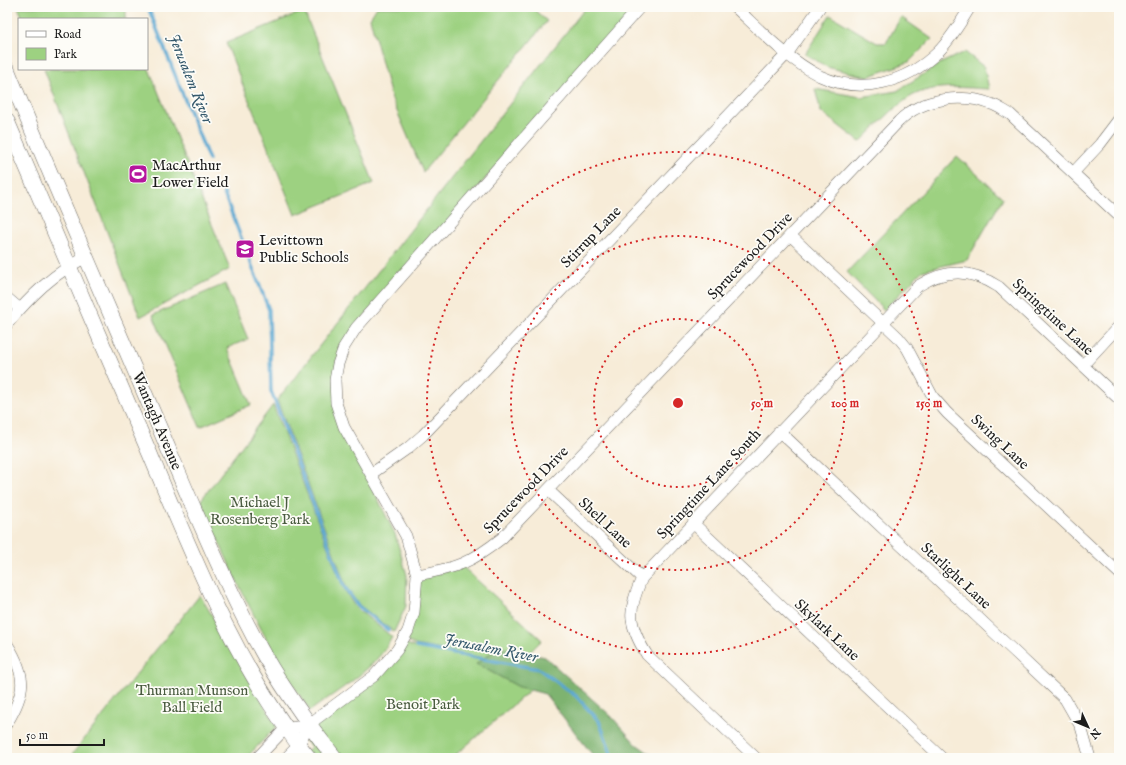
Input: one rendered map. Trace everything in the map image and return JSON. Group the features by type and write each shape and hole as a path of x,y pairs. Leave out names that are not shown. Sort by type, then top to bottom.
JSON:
{"main road":[{"name":"Wantagh Avenue","path":"9,78 243,617 308,725 335,758"},
{"name":"Wantagh Avenue","path":"7,121 188,542 226,626 285,729 309,758"}],"street":[{"path":"257,758 285,729 308,725 374,676 397,650 408,631 414,612 417,574 406,536 344,427 336,403 335,380 344,347 356,328 640,7"},
{"path":"735,7 787,54 820,76 845,85 877,85 897,79 921,66 938,51 956,30 970,7"},
{"name":"Stirrup Lane","path":"371,474 408,448 423,435 787,54 820,7"},
{"name":"Sprucewood Drive","path":"417,574 452,568 471,560 488,550 502,538 903,117 917,108 941,100 966,98 992,104 1010,114 1119,216"},
{"path":"1073,173 1100,144 1119,119"},
{"name":"Swing Lane","path":"790,235 907,348 933,397 947,413 1119,573"},
{"path":"7,324 38,290 69,265 86,257"},
{"name":"Springtime Lane South","path":"756,758 647,655 637,638 631,620 632,601 642,578 918,286 934,276 959,273"},
{"name":"Springtime Lane","path":"959,273 985,278 999,287 1119,398"},
{"path":"7,298 20,309"},
{"path":"1083,365 1119,326"},
{"name":"Starlight Lane","path":"779,432 1065,699 1081,727 1090,758"},
{"name":"Shell Lane","path":"548,490 642,578"},
{"name":"Skylark Lane","path":"693,523 942,758"},
{"path":"7,644 20,667 22,688 18,705 7,723"},
{"path":"286,758 299,745 308,725"}],"green space":[{"path":"18,7 126,7 126,18 23,18"},
{"path":"377,7 531,7 547,21 423,172 391,97 370,18"},
{"path":"586,7 637,7 354,328 336,363 343,427 395,534 407,575 406,606 394,632 358,604 346,586 277,400"},
{"path":"304,11 374,183 295,215 226,43"},
{"path":"830,15 877,43 886,43 901,17 932,39 909,62 867,77 827,67 805,54"},
{"path":"965,52 984,67 989,89 943,88 916,94 895,109 860,142 821,112 815,89 861,97 897,91 941,63"},
{"name":"MacArthur Lower Field","path":"148,66 230,269 140,317 44,70 148,70"},
{"path":"957,156 1003,198 967,260 922,271 884,310 847,272"},
{"path":"225,284 248,339 227,348 251,405 200,427 153,315"},
{"name":"Michael J Rosenberg Park","path":"273,405 343,587 355,607 392,637 385,649 367,669 310,711 278,660 250,608 201,500"},
{"path":"463,567 542,640 518,664 415,645 404,640 419,577"},
{"name":"Thurman Munson Ball Field","path":"200,595 277,726 246,758 69,758"},
{"name":"Benoit Park","path":"403,643 415,647 537,671 543,679 452,758 300,758 311,747 300,733 374,677"},
{"path":"499,647 545,657 611,716 636,744 656,758 595,758 545,694 519,687 476,664"}],"waterway":[{"name":"Jerusalem River","path":"148,7 209,160"},
{"name":"Jerusalem River","path":"223,191 269,310 271,391 344,586 357,605 388,630"},
{"name":"Jerusalem River","path":"416,647 539,669 576,696 599,721 613,758"}],"place":[{"name":"MacArthur Lower Field","path":"138,174"},
{"name":"Levittown Public Schools","path":"245,249"}]}
